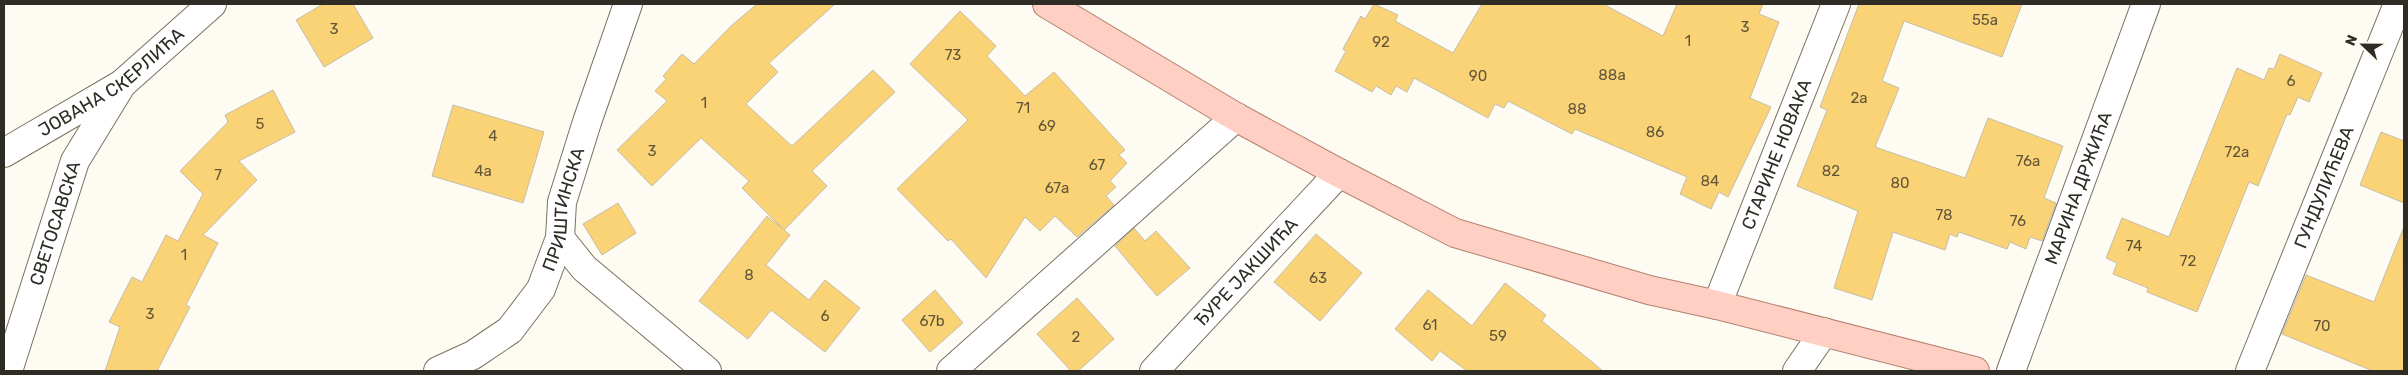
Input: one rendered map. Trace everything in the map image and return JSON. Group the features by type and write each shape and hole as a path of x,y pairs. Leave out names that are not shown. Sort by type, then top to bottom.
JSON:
{"main road":[{"path":"1047,4 1236,117 1455,233 1649,290 1717,305 1975,371"}],"street":[{"name":"ЈОВАНА СКЕРЛИЋА","path":"4,153 122,84 212,4"},
{"name":"ПРИШТИНСКА","path":"438,371 473,355 510,330 541,289 560,238 562,202 628,4"},
{"name":"СТАРИНЕ НОВАКА","path":"1717,305 1836,4"},
{"name":"МАРИНА ДРЖИЋА","path":"2010,371 2146,4"},
{"name":"ГУНДУЛИЋЕВА","path":"2250,371 2398,4"},
{"name":"СВЕТОСАВСКА","path":"8,371 75,161 122,84"},
{"path":"951,371 1236,117"},
{"name":"ЂУРЕ ЈАКШИЋА","path":"1154,371 1339,173"},
{"path":"560,238 584,268 707,371"},
{"path":"1797,371 1824,332"}],"building":[{"path":"323,4 353,4 373,38 324,67 296,20"},
{"path":"757,4 835,4 769,63 778,72 746,104 792,146 873,70 895,92 812,171 827,186 784,230 790,235 766,265 809,300 825,280 860,308 825,352 771,310 748,339 699,301 767,216 783,229 742,188 749,181 701,138 652,186 617,150 667,101 655,91 666,79 663,76 682,54 694,64 731,26"},
{"path":"1374,4 1398,15 1395,21 1453,53 1482,4 1603,4 1663,36 1677,4 1763,4 1759,14 1779,22 1750,98 1771,107 1728,197 1719,192 1711,209 1680,194 1687,177 1575,129 1572,134 1508,101 1504,108 1495,104 1488,118 1414,78 1407,92 1396,86 1391,95 1376,86 1372,92 1335,71 1346,51 1343,49 1361,16 1365,19"},
{"path":"1859,4 2022,4 2002,57 1904,21 1882,81 1899,88 1875,147 1965,178 1988,118 2063,146 2044,198 2056,203 2042,241 2030,237 2026,249 2010,242 2007,249 1959,232 1957,237 1950,234 1945,250 1893,232 1872,300 1834,288 1858,211 1797,186 1827,110 1820,107"},
{"path":"960,11 996,46 987,56 1025,96 1054,72 1125,150 1119,155 1127,163 1110,181 1116,187 1106,196 1114,205 1077,237 1055,216 1040,231 1025,217 986,278 951,239 948,241 897,189 968,120 910,64"},
{"path":"2280,54 2322,73 2309,102 2298,97 2290,115 2287,114 2258,186 2249,182 2197,312 2147,292 2148,288 2113,274 2117,263 2106,258 2122,218 2169,237 2237,68 2264,80 2269,68 2274,69"},
{"path":"273,90 295,132 239,161 257,180 203,235 218,243 186,305 190,307 157,371 105,371 120,327 109,322 132,277 142,282 166,235 178,241 203,194 180,171 228,122 225,115"},
{"path":"453,105 544,132 523,203 432,176"},
{"path":"2381,132 2404,141 2404,203 2360,185"},
{"path":"618,203 636,233 602,255 583,224"},
{"path":"1134,228 1145,241 1156,231 1190,268 1157,296 1115,246"},
{"path":"2403,229 2404,371 2373,371 2282,334 2306,275 2374,302"},
{"path":"1316,234 1362,273 1320,321 1274,282"},
{"path":"1505,283 1546,315 1542,321 1603,371 1467,371 1440,351 1432,361 1395,329 1428,290 1472,326"},
{"path":"935,290 963,323 930,352 902,320"},
{"path":"1077,298 1114,339 1078,371 1071,371 1037,334"}]}
